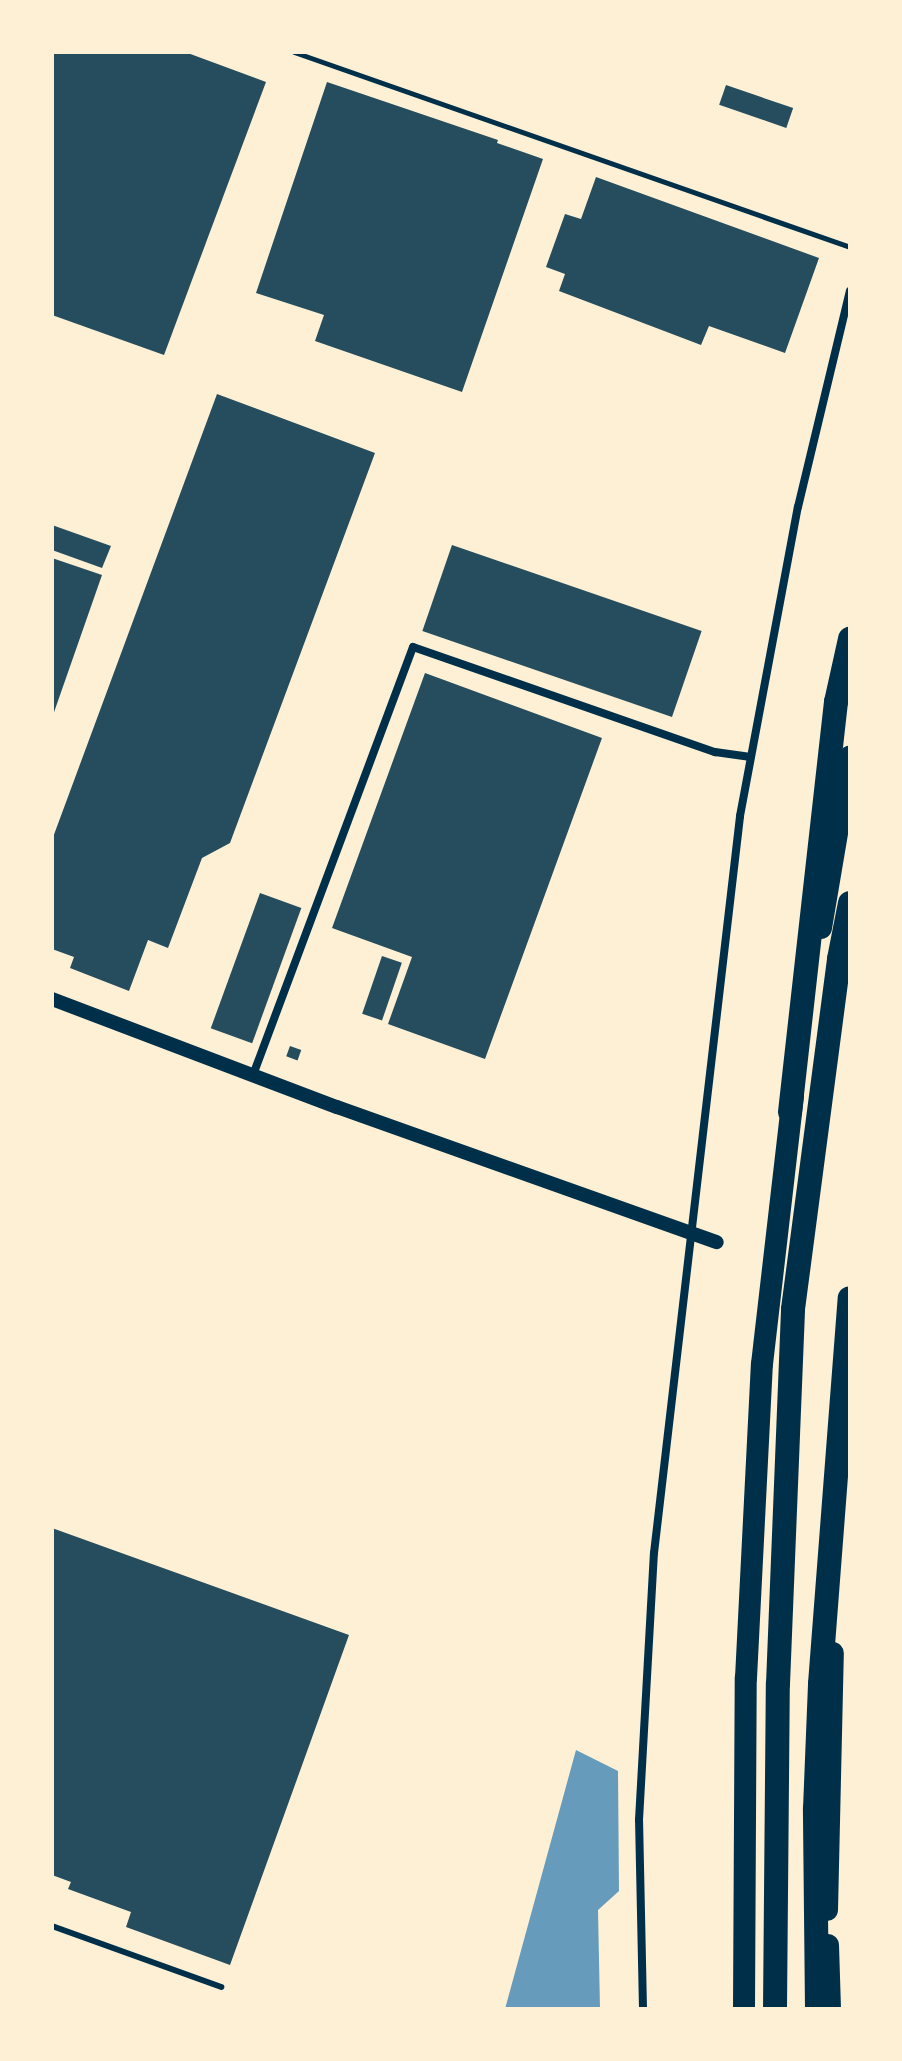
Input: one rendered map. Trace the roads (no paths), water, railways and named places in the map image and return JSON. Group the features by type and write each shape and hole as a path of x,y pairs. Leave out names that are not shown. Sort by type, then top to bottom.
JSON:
{"highway":[{"path":"744,2009 746,1678 762,1364 836,702 850,639"},
{"path":"790,1112 850,756"},
{"path":"775,2009 778,1698 793,1309 836,974 850,903"},
{"path":"817,2009 815,1809 820,1684 850,1298"},
{"path":"830,2009 827,1909 850,1420"}],"street":[{"path":"643,2009 639,1820 654,1553 740,816 798,507 850,291"},
{"path":"253,1075 413,647 715,752 751,757"},
{"path":"52,999 717,1242"}],"lane":[{"path":"52,1926 221,1987"}],"water":[{"path":"576,1750 618,1771 619,1891 598,1910 600,2009 505,2009"}]}
